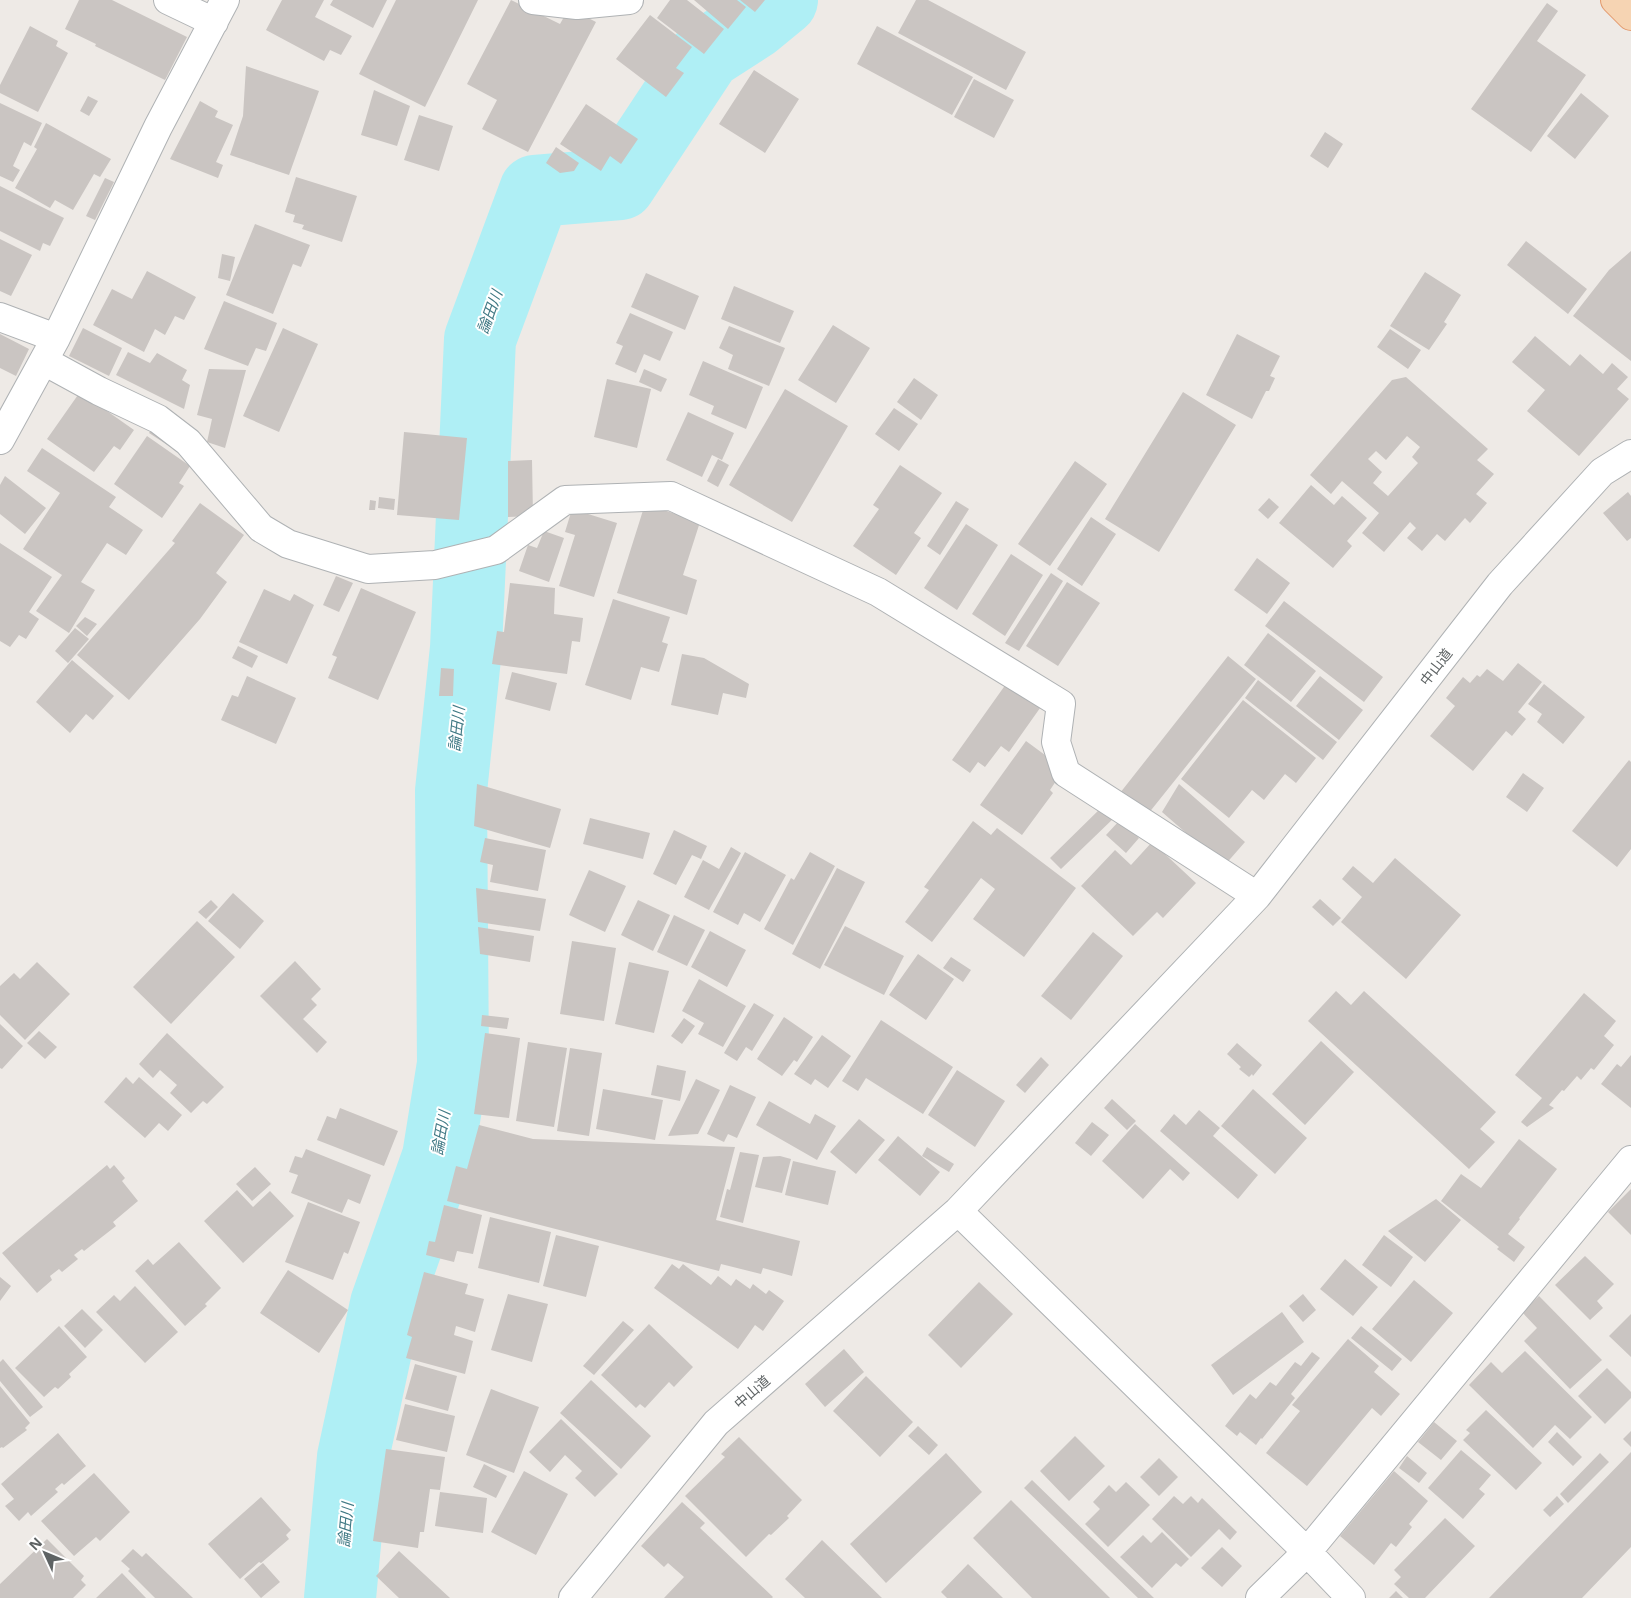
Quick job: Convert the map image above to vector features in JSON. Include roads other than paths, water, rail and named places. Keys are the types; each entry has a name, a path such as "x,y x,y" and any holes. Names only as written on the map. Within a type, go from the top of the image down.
{"main road":[{"path":"1615,0 1631,16"}],"street":[{"path":"0,440 50,350 158,127 220,11 168,0"},
{"path":"533,0 577,5 629,0"},
{"path":"0,318 50,350 99,391 158,419 181,436 261,528 288,544 368,569 435,565 496,550 565,500 672,496 878,592 1061,704 1056,742 1066,773 1257,896"},
{"name":"中山道","path":"572,1598 716,1423 958,1211 1257,896 1500,584 1602,472 1631,454"},
{"path":"1260,1598 1307,1552 1631,1160"},
{"path":"958,1211 1307,1552 1351,1598"}],"waterway":[{"name":"論田川","path":"340,1598 353,1457 386,1304 438,1157 453,1064 451,791 466,648 480,339 535,191 620,184 706,54 754,23 782,0"}]}
